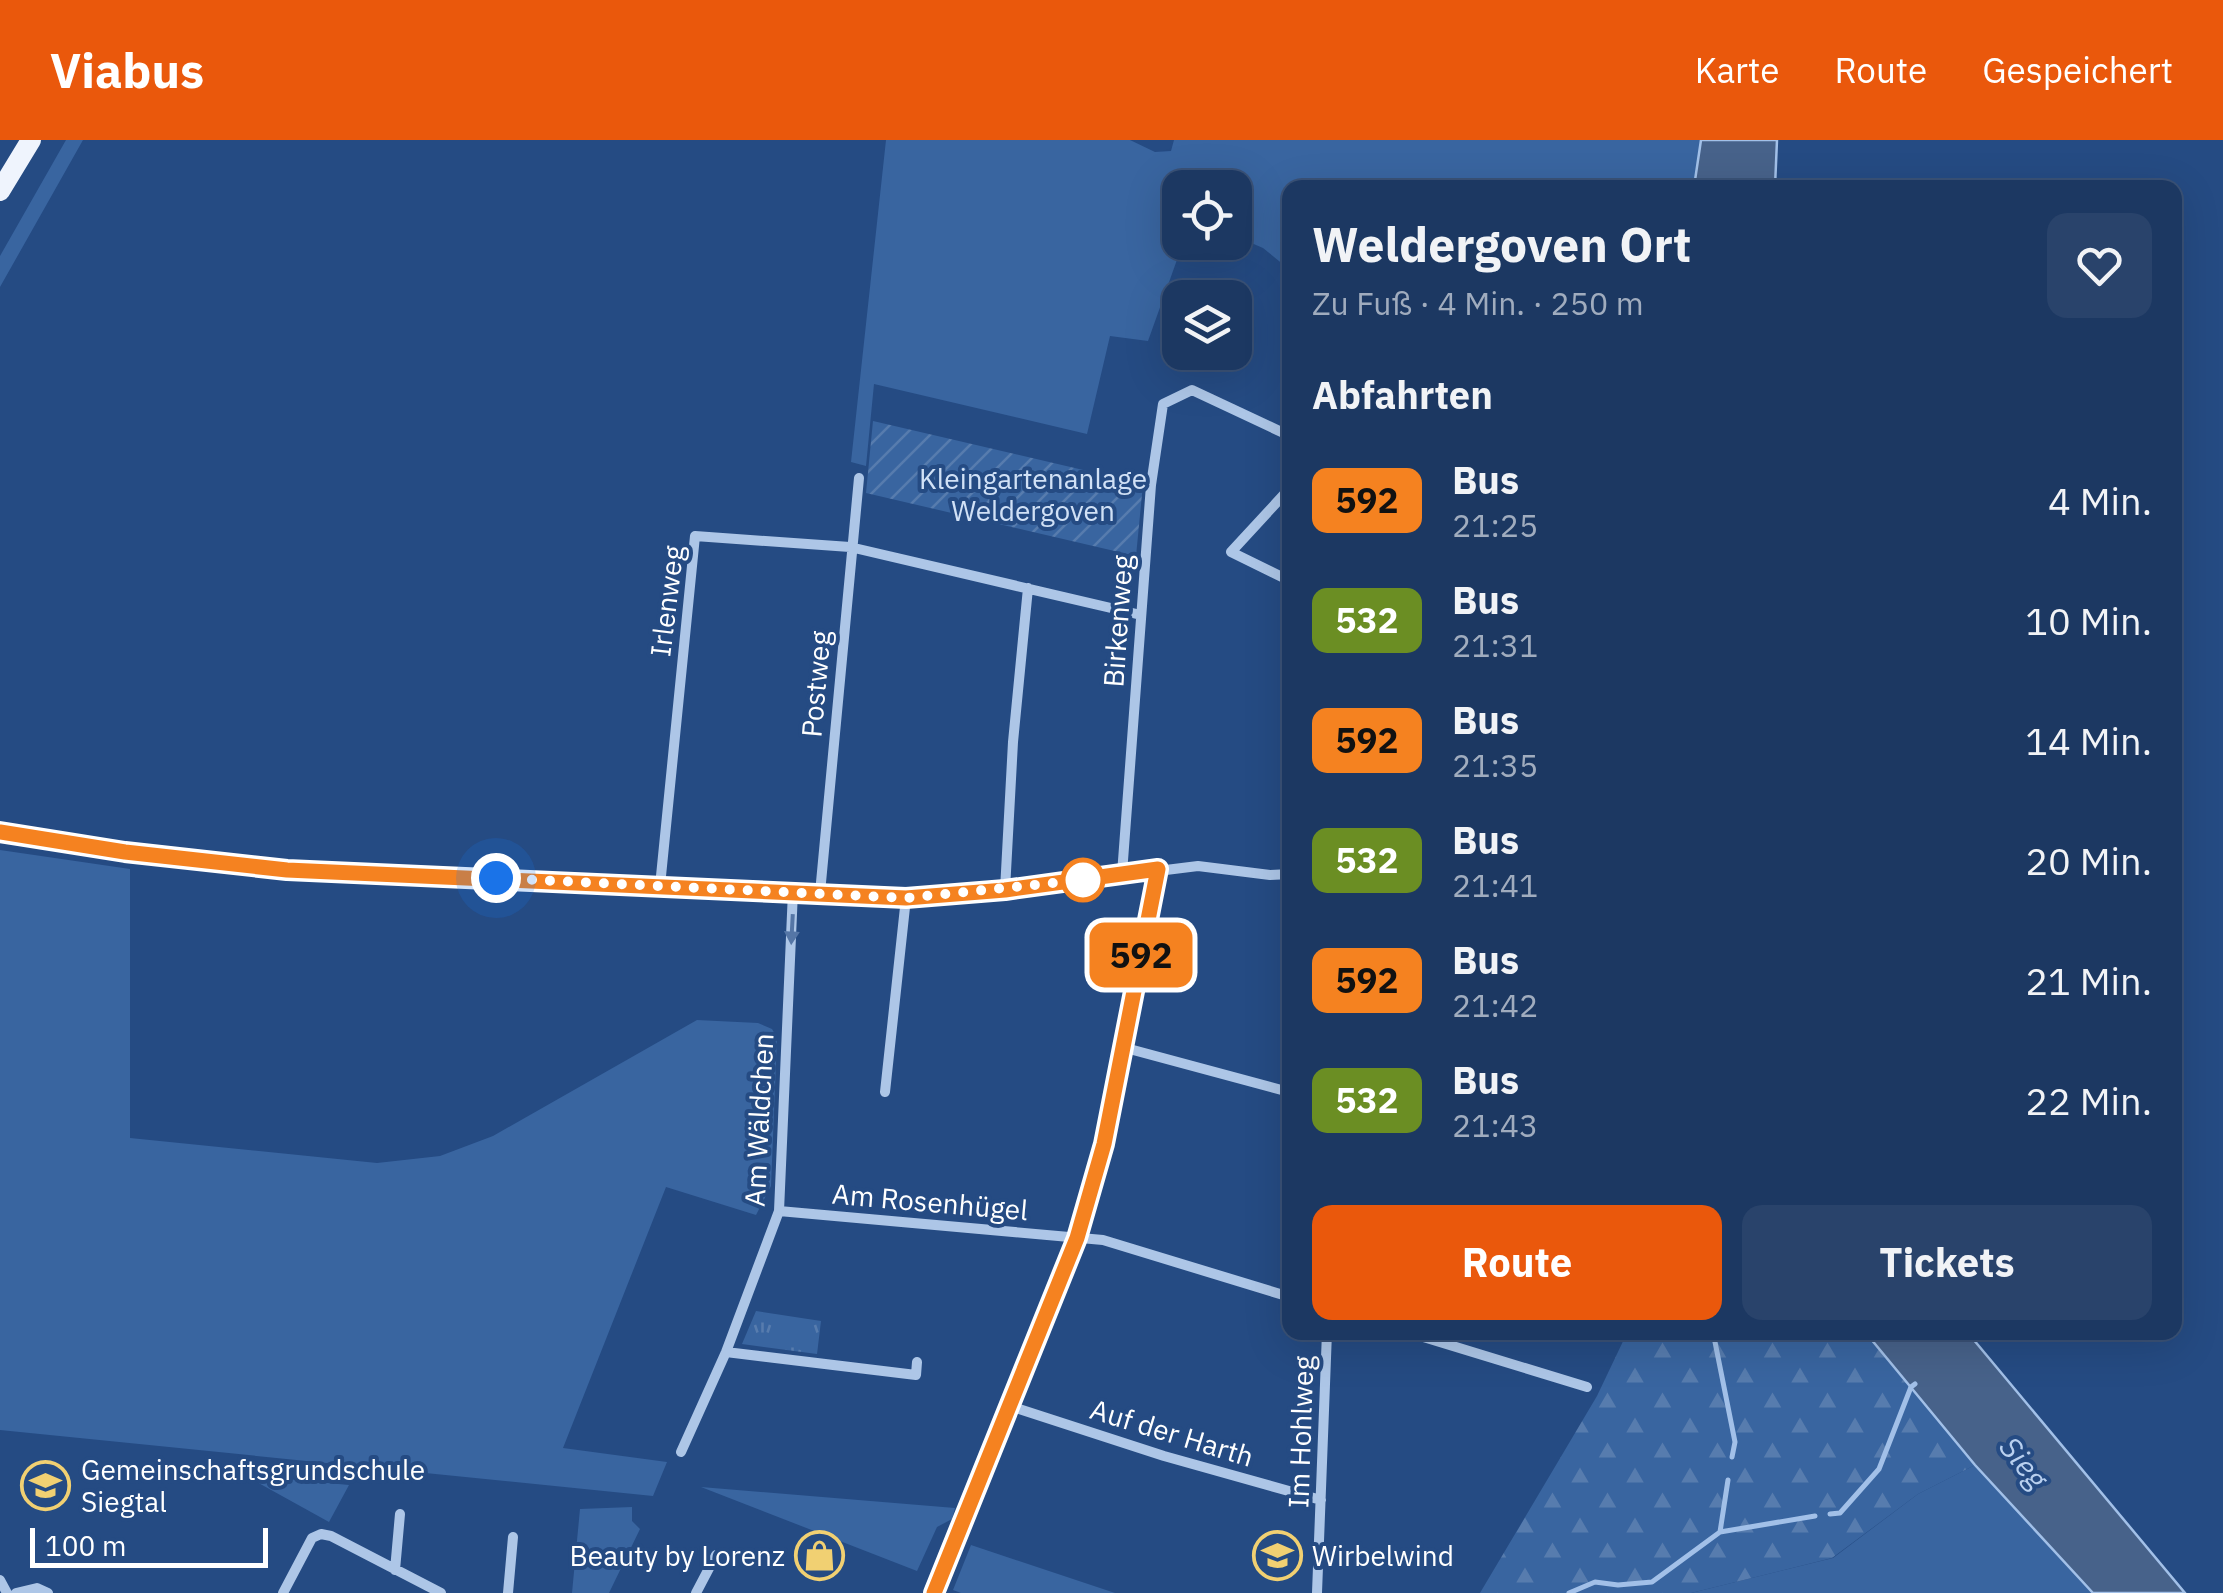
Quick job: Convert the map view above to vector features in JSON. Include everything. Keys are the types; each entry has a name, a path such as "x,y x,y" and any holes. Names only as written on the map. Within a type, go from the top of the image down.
{"main road":[{"path":"0,192 31,140"}],"street":[{"name":"Birkenweg","path":"1122,874 1151,484 1163,404 1192,390 1282,432"},
{"name":"Postweg","path":"820,893 859,478"},
{"path":"1282,497 1231,552 1282,577"},
{"name":"Irlenweg","path":"660,886 695,536 850,547 1141,615"},
{"path":"1005,890 1012,742 1028,588"},
{"path":"0,832 125,852 287,870 906,898 1198,866 1282,874"},
{"path":"934,1593 1077,1238 1104,1144 1158,869"},
{"name":"Am Wäldchen","path":"681,1452 726,1352 780,1211 793,891"},
{"path":"885,1092 906,898"},
{"path":"1122,1047 1282,1090"},
{"name":"Am Rosenhügel","path":"780,1211 1103,1240 1282,1295"},
{"name":"Im Hohlweg","path":"1317,1593 1327,1340"},
{"path":"1454,1340 1587,1387"},
{"path":"726,1352 916,1374 918,1362"},
{"name":"Auf der Harth","path":"1010,1406 1164,1456 1321,1500"},
{"path":"396,1570 400,1514"},
{"path":"284,1593 312,1538 320,1534 331,1536 440,1593"},
{"path":"508,1593 513,1537"},
{"path":"696,1593 716,1555"},
{"path":"0,1580 7,1593"},
{"path":"16,1593 37,1588 48,1593"}],"green space":[{"path":"66,140 83,140 0,287 0,256"},
{"path":"886,140 1130,140 1155,152 1171,151 1174,140 1701,140 1695,180 1282,180 1282,263 1252,243 1252,170 1162,170 1162,260 1177,260 1170,280 1162,280 1162,302 1148,341 1110,336 1087,434 874,384 866,466 851,462"},
{"name":"Kleingartenanlage Weldergoven","path":"873,421 1143,484 1136,556 866,493"},
{"path":"0,850 130,869 130,1138 377,1163 440,1156 493,1136 697,1020 758,1023 772,1029 777,1038 771,1186 756,1215 666,1187 563,1448 667,1462 653,1496 0,1430"},
{"path":"756,1311 821,1321 817,1354 742,1344"},
{"path":"1624,1340 1872,1340 1975,1465 1918,1494 1832,1558 1691,1593 1480,1593 1597,1396"},
{"path":"1975,1465 2093,1593 1691,1593 1833,1558 1918,1494"},
{"path":"255,1476 349,1485 329,1522 253,1480"},
{"path":"701,1487 955,1508 952,1519 937,1527 917,1571"},
{"path":"632,1507 632,1521 640,1529 609,1593 572,1593 580,1509"},
{"path":"971,1545 1115,1593 961,1593 953,1590"}],"water":[{"path":"1701,140 1777,140 1775,180 1695,180"},
{"name":"Sieg","path":"1872,1340 1974,1340 2185,1593 2093,1593 1975,1465"}],"waterway":[{"path":"1715,1340 1735,1442 1732,1457"},
{"path":"1830,1514 1840,1513 1879,1469 1915,1384"},
{"path":"1569,1593 1595,1582 1652,1582 1720,1532 1728,1480"},
{"path":"1720,1532 1815,1516"}],"bus line":[{"name":"592","path":"0,832 125,852 287,870 906,898 1005,890 1158,869 1104,1144 1077,1238 934,1593"}],"place":[{"name":"Gemeinschaftsgrundschule Siegtal","path":"46,1486"},
{"name":"Beauty by Lorenz","path":"820,1556"},
{"name":"Wirbelwind","path":"1277,1556"}],"route":[{"path":"496,878 906,898 1083,880"}]}
